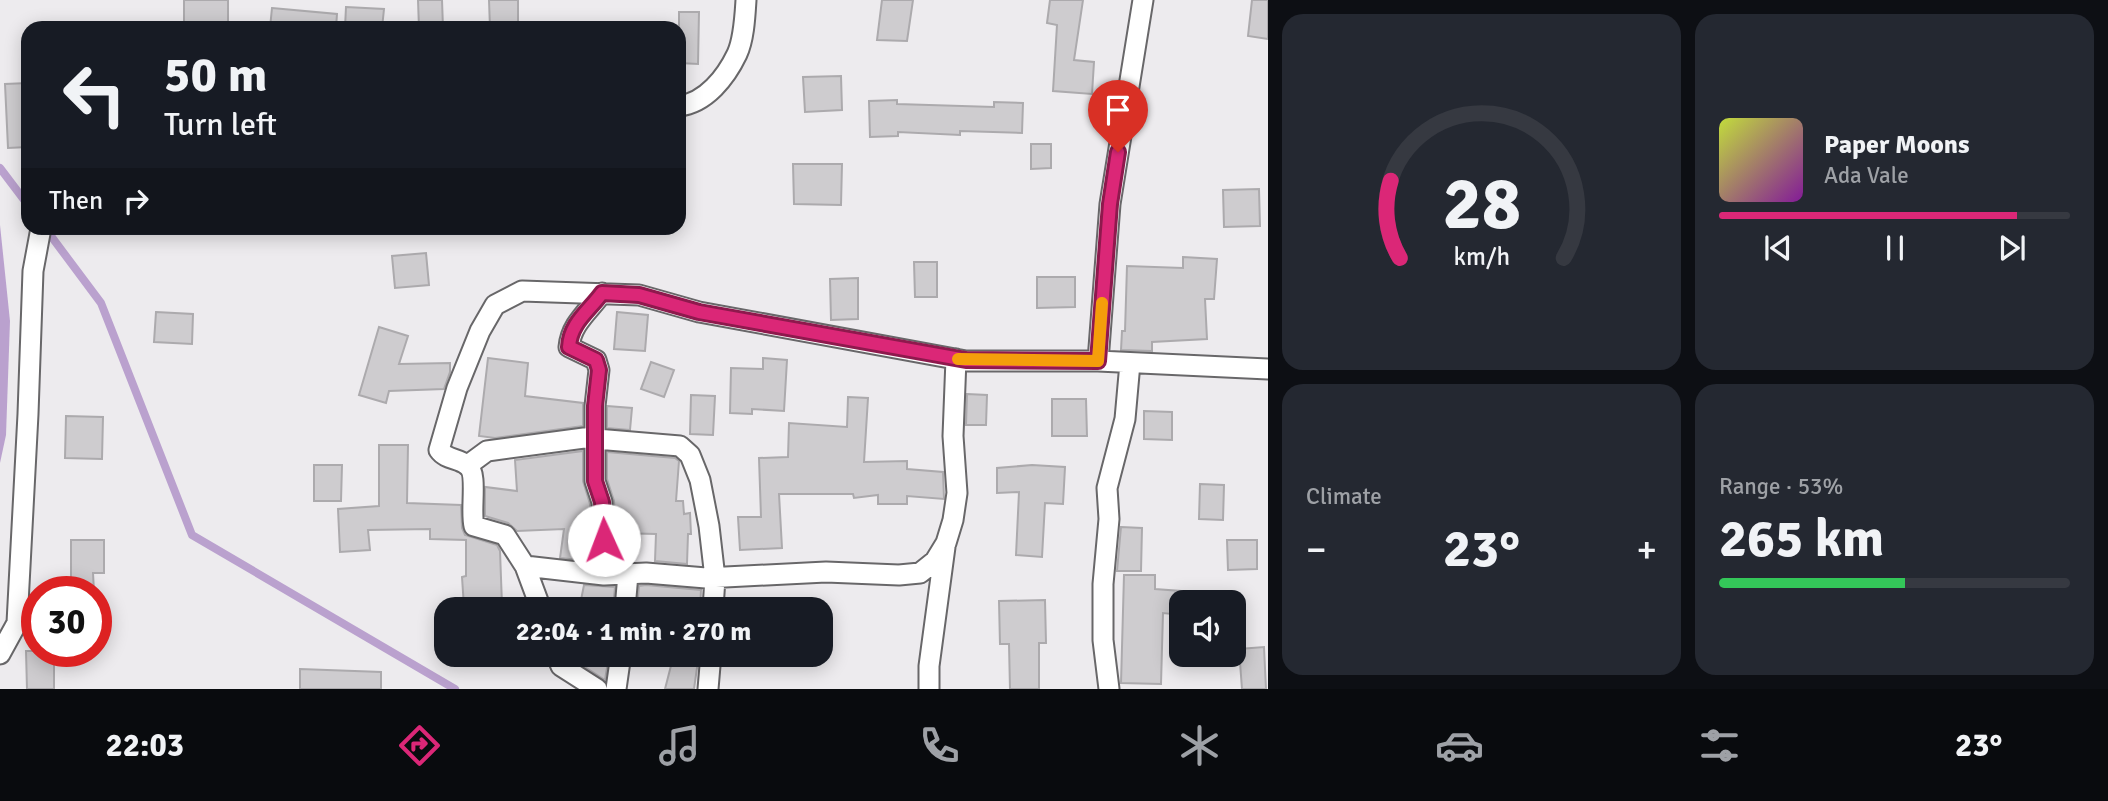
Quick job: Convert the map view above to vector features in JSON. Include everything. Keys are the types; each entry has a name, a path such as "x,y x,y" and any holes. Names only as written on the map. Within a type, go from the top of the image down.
{"street":[{"path":"686,105 692,104 720,82 738,52 746,0"},
{"path":"1098,361 1110,204 1143,0"},
{"path":"0,654 17,623 33,271 39,236"},
{"path":"537,597 525,566 505,535 474,526 471,505 473,473 468,465 443,455 439,450 457,388 480,331 495,305 522,290 639,295 699,312 956,359 1098,361 1268,369"},
{"path":"600,574 604,540 603,514 595,481 594,439 599,370 596,360 569,347 570,336 576,323 602,293"},
{"path":"929,689 929,666 946,543 957,493 953,436 956,359"},
{"path":"1109,689 1103,639 1103,584 1109,519 1107,488 1125,419 1130,363"},
{"path":"468,465 487,451 584,438 680,446 691,455 699,480 709,526 715,578 714,597"},
{"path":"525,566 600,574 646,573 715,578 826,572 899,575 920,573 936,561 946,543"},
{"path":"626,597 628,574"},
{"path":"563,667 597,689"},
{"path":"616,689 619,667"},
{"path":"708,689 710,667"}],"shaded area":[{"path":"0,225 10,321 6,435 0,463"}],"building":[{"path":"184,0 228,0 228,21 184,21"},
{"path":"418,0 442,0 443,21 419,21"},
{"path":"489,0 518,0 518,21 490,21"},
{"path":"882,0 913,0 907,41 877,40"},
{"path":"1050,0 1083,0 1074,60 1094,62 1092,94 1053,91 1057,25 1047,23"},
{"path":"1252,0 1268,0 1268,39 1248,36"},
{"path":"346,7 384,9 383,21 345,21"},
{"path":"272,8 337,14 336,21 271,21"},
{"path":"679,12 699,12 698,64 686,63 686,21 679,21"},
{"path":"841,76 842,110 805,112 803,77"},
{"path":"21,83 21,147 8,148 5,84"},
{"path":"897,100 897,104 994,107 994,102 1023,103 1022,133 960,131 960,135 898,132 898,136 870,137 869,101"},
{"path":"1031,144 1051,144 1051,168 1031,169"},
{"path":"793,164 842,164 841,205 794,204"},
{"path":"1259,189 1260,226 1224,227 1223,190"},
{"path":"426,253 429,285 395,288 392,256"},
{"path":"1183,257 1217,259 1214,299 1205,299 1207,339 1152,342 1152,351 1121,350 1122,331 1125,331 1127,266 1183,268"},
{"path":"914,262 937,262 937,297 915,297"},
{"path":"1037,277 1075,277 1075,307 1037,308"},
{"path":"858,278 858,319 831,320 830,279"},
{"path":"156,312 193,314 192,344 154,342"},
{"path":"617,312 648,315 645,351 614,349"},
{"path":"379,327 408,336 399,364 450,363 444,389 389,391 386,403 359,395"},
{"path":"488,358 528,363 525,396 583,403 583,426 495,438 479,436"},
{"path":"763,358 787,360 784,411 752,409 752,414 730,413 731,368 763,369"},
{"path":"651,362 674,370 664,397 641,389"},
{"path":"967,394 987,395 986,425 966,425"},
{"path":"691,395 715,396 713,435 690,434"},
{"path":"848,397 868,398 864,462 907,461 907,469 943,472 944,499 907,496 907,504 878,504 878,495 854,498 853,494 779,494 782,548 740,550 738,517 761,517 759,458 788,457 789,423 847,427"},
{"path":"1052,399 1086,399 1087,436 1052,436"},
{"path":"607,406 632,408 630,430 607,428"},
{"path":"1144,411 1172,412 1172,440 1144,439"},
{"path":"66,416 103,417 102,459 65,458"},
{"path":"379,445 408,445 407,503 461,505 465,535 497,545 500,551 502,597 463,597 462,577 466,576 466,540 430,539 430,529 368,530 370,550 340,552 338,509 379,506"},
{"path":"583,451 583,481 590,504 592,540 589,561 560,558 564,529 517,531 508,523 485,516 485,487 517,491 515,460"},
{"path":"607,452 675,458 679,461 676,501 683,501 684,514 690,513 691,534 688,534 687,564 655,561 656,534 616,533 614,501 607,479"},
{"path":"314,465 342,465 341,501 314,501"},
{"path":"1032,465 1065,467 1063,504 1045,503 1042,557 1016,555 1019,492 997,493 997,468"},
{"path":"1200,484 1224,485 1223,520 1199,519"},
{"path":"1121,527 1142,528 1141,571 1117,571"},
{"path":"71,540 104,540 104,573 71,576"},
{"path":"1227,540 1257,540 1257,569 1228,570"},
{"path":"1124,575 1155,575 1155,589 1169,590 1169,614 1163,613 1161,684 1121,683"},
{"path":"584,585 615,587 614,597 582,597"},
{"path":"639,586 701,590 701,597 638,597"},
{"path":"1045,600 1046,643 1039,643 1039,689 1010,689 1009,644 1000,644 999,601"},
{"path":"1264,647 1266,689 1242,689 1240,667 1246,667 1246,648"},
{"path":"26,667 54,667 54,689 27,689"},
{"path":"585,667 607,667 605,680"},
{"path":"671,667 697,667 694,689 665,689"},
{"path":"300,669 381,672 381,689 300,689"}],"waterway":[{"path":"0,168 21,196"},
{"path":"50,235 101,303 192,535 455,689"}],"slow traffic":[{"path":"958,359 1098,361 1102,303"}],"route":[{"path":"604,540 602,502 595,481 595,406 599,370 596,360 569,347 570,336 576,323 602,293 639,295 699,312 966,360 1098,361 1110,204 1118,152"}]}
